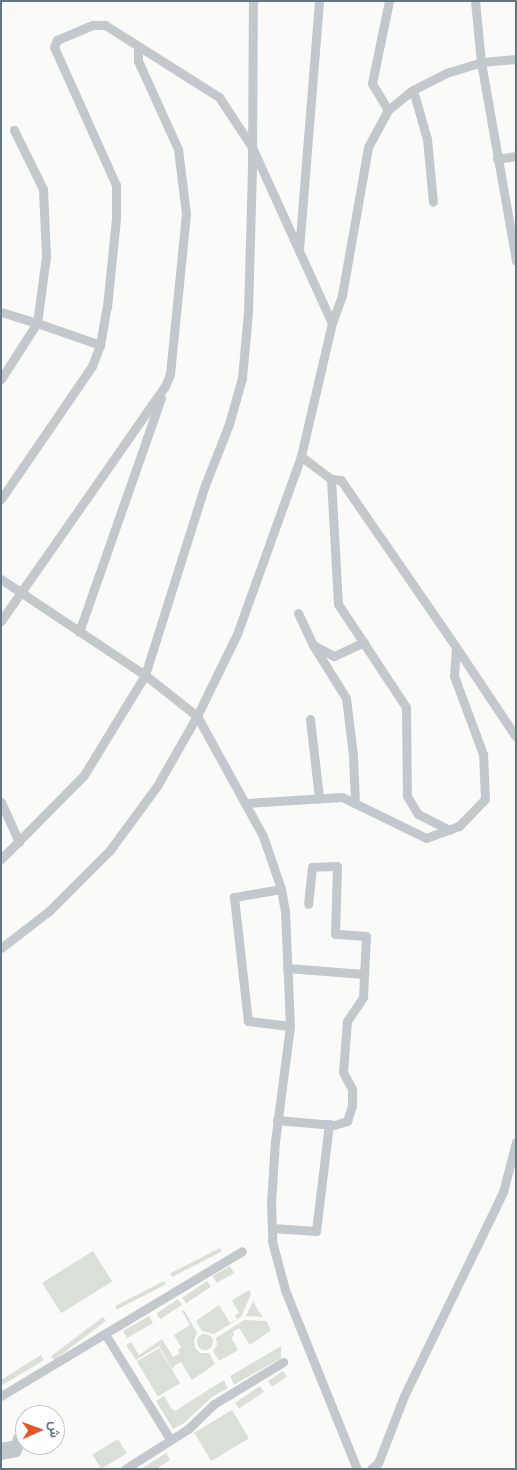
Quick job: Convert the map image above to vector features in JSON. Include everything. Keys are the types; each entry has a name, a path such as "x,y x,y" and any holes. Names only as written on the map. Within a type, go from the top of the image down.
{"street":[{"path":"1,859 84,775 145,675 205,484 230,424 242,378 248,312 253,1"},
{"path":"298,252 319,1"},
{"path":"388,110 372,83 389,1"},
{"path":"475,1 481,62 516,261"},
{"path":"1,499 80,385 100,345 107,307 116,218 116,185 54,47 57,40 93,25 105,25 218,97 252,147 298,252 332,323"},
{"path":"79,632 170,374 186,214 178,149 138,61 138,47"},
{"path":"1,948 49,911 110,850 157,786 197,716 236,634 301,456 332,323 342,295 368,147 388,110 413,90 446,73 481,62 516,59"},
{"path":"413,90 426,139 433,202"},
{"path":"1,379 37,323 46,256 43,189 14,130"},
{"path":"497,159 516,156"},
{"path":"1,312 100,345"},
{"path":"1,621 165,386"},
{"path":"301,456 332,478 341,480 516,737"},
{"path":"332,478 338,604 406,707 407,796 418,814 449,830"},
{"path":"1,579 145,675 197,716 247,803 263,836 282,889 286,911 290,1026 278,1120 271,1204 272,1241 285,1290 357,1469"},
{"path":"298,613 313,645 346,698 354,755 355,803"},
{"path":"313,645 334,656 364,642"},
{"path":"247,803 342,797 426,838 460,826 485,799 483,754 454,676 456,647"},
{"path":"310,719 319,798"},
{"path":"1,802 19,842"},
{"path":"278,1120 329,1124 347,1121 352,1106 352,1089 343,1072 347,1021 363,996 366,936 335,934 337,866 312,866 308,904"},
{"path":"282,889 234,897 248,1022 290,1026"},
{"path":"288,968 364,974"},
{"path":"272,1228 316,1231 329,1124"},
{"path":"371,1469 378,1463 404,1396 503,1192 516,1142"},
{"path":"1,1396 242,1251"},
{"path":"105,1334 170,1440"},
{"path":"125,1469 188,1429 214,1404 283,1362"},
{"path":"1,1446 15,1444 17,1438 21,1441 16,1452 1,1455"}],"shaded area":[{"path":"220,1248 222,1252 172,1277 170,1273"},
{"path":"93,1251 112,1282 61,1313 42,1283"},
{"path":"230,1266 234,1273 217,1283 213,1276"},
{"path":"164,1281 166,1285 117,1310 115,1306"},
{"path":"207,1281 211,1287 186,1304 182,1298"},
{"path":"249,1290 251,1294 241,1317 214,1334 202,1331 196,1321 219,1305 230,1323 237,1319 235,1315 239,1313 232,1300"},
{"path":"178,1299 182,1305 160,1319 156,1314"},
{"path":"253,1301 258,1310 263,1317 246,1316"},
{"path":"184,1310 197,1333 194,1340 195,1348 200,1353 209,1353 215,1364 192,1380 181,1362 174,1366 173,1370 159,1346 136,1360 126,1345 131,1342 139,1355 162,1339 173,1357 180,1353 178,1350 181,1347 174,1335 190,1325 182,1311"},
{"path":"149,1316 153,1323 127,1338 123,1331"},
{"path":"103,1317 106,1321 54,1360 51,1356"},
{"path":"244,1320 266,1321 271,1330 250,1345 239,1328 233,1332 234,1335 231,1337 238,1350 219,1361 213,1351 217,1345 216,1338"},
{"path":"202,1334 208,1334 213,1339 211,1348 202,1350 197,1345 197,1339"},
{"path":"281,1346 281,1358 234,1385 230,1376"},
{"path":"159,1348 180,1383 158,1397 137,1361"},
{"path":"41,1355 44,1360 1,1386 1,1380"},
{"path":"283,1371 287,1377 272,1387 268,1381"},
{"path":"224,1380 228,1388 212,1397 184,1423 173,1429 156,1401 164,1396 175,1411"},
{"path":"260,1386 264,1392 239,1409 235,1403"},
{"path":"232,1410 249,1438 211,1461 194,1433"},
{"path":"118,1439 127,1454 101,1469 92,1454"},
{"path":"166,1453 170,1460 156,1469 141,1469"}]}
